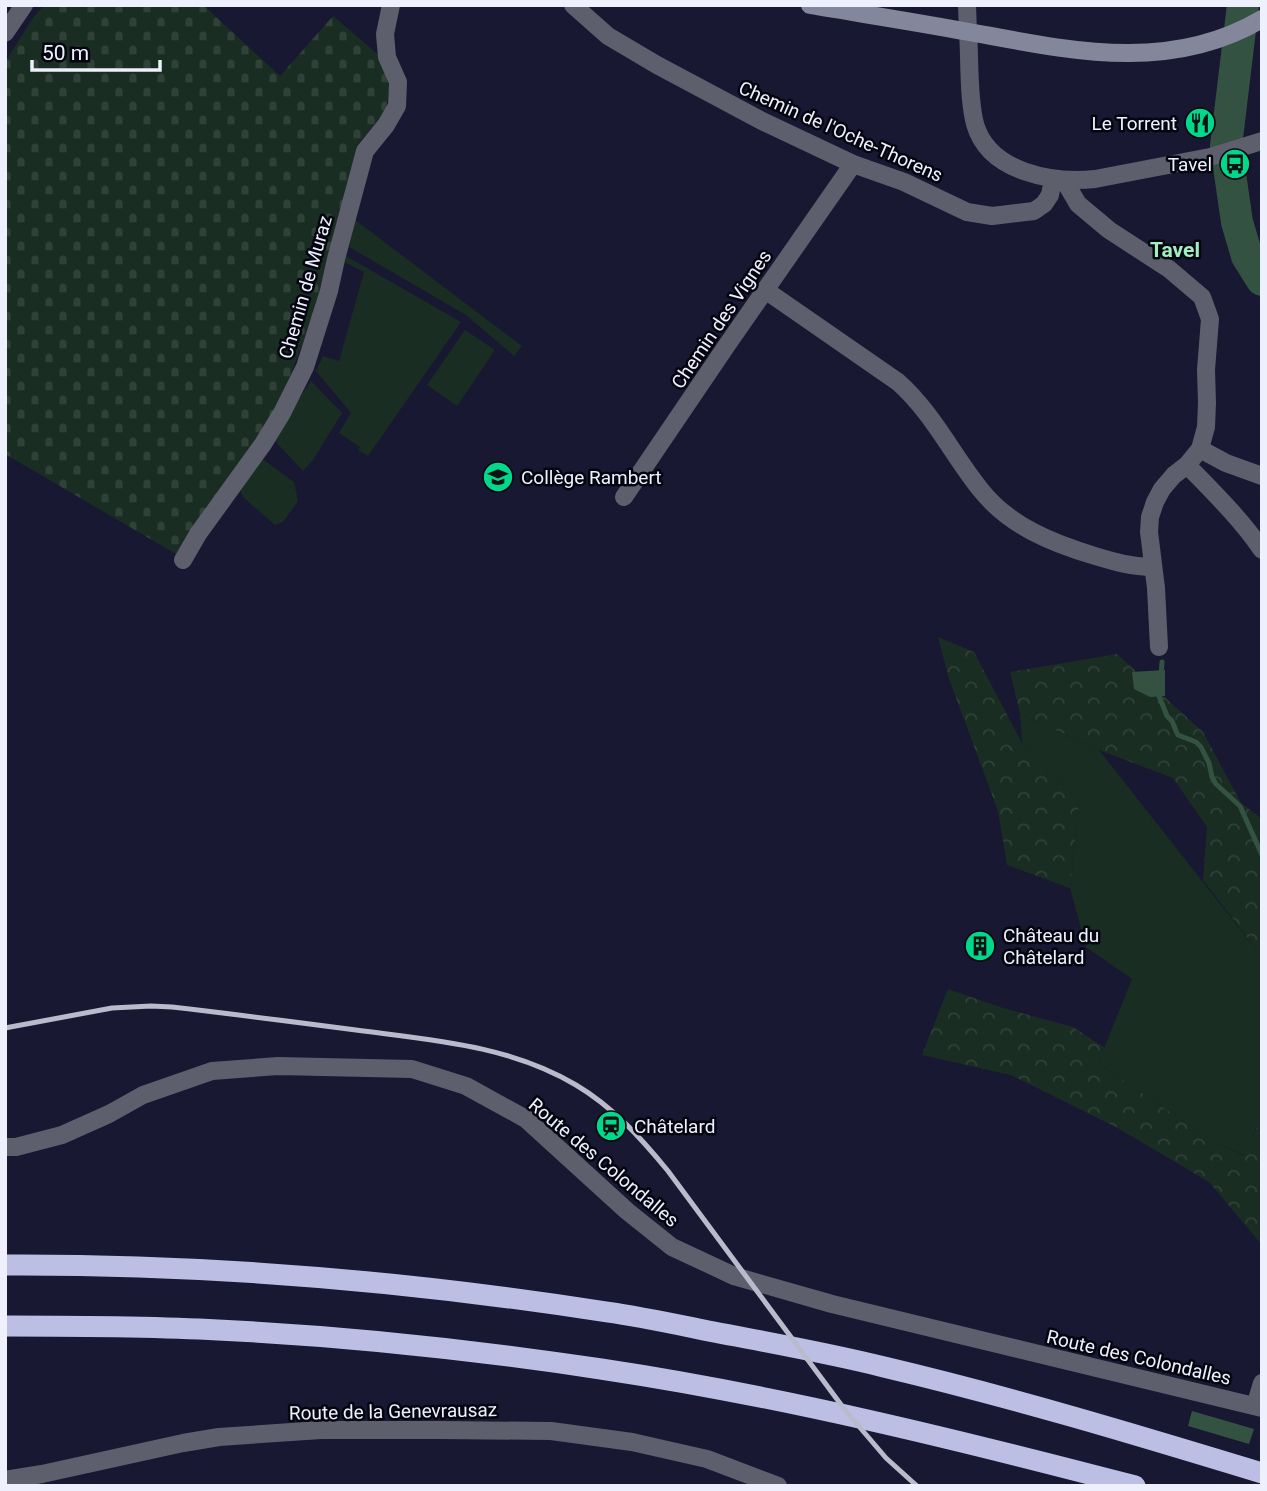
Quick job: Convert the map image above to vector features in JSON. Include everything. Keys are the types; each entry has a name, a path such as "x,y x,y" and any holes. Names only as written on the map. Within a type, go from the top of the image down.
{"highway":[{"path":"5,1265 133,1266 315,1277 497,1296 610,1312 882,1366 1064,1414 1262,1473"},
{"path":"5,1326 132,1327 273,1334 440,1348 603,1369 887,1424 1135,1486"}],"main road":[{"path":"810,5 1041,45 1136,54 1169,51 1207,42 1262,19"}],"street":[{"path":"5,33 24,5"},
{"name":"Chemin de Muraz","path":"183,559 282,413 305,367 329,291 365,151 397,106 398,82 387,57 385,34 391,5"},
{"name":"Chemin de l'Oche-Thorens","path":"573,5 608,36 762,121 853,164 904,182 967,212 992,216 1034,211 1044,204 1058,179"},
{"path":"967,5 972,110 979,135 1003,161 1027,172 1058,179 1095,179 1261,145"},
{"name":"Chemin des Vignes","path":"624,498 853,164"},
{"path":"1058,179 1078,204 1109,230 1169,269 1202,297 1210,319 1206,370 1208,404 1200,449 1162,489 1150,517 1159,647"},
{"path":"765,290 910,392 922,405 981,491 1012,519 1058,545 1134,567 1153,567"},
{"path":"1200,449 1226,463 1262,476"},
{"path":"1187,465 1218,496 1262,550"},
{"name":"Route des Colondalles","path":"5,1147 16,1147 62,1135 143,1095 212,1071 278,1066 412,1069 466,1086 526,1119 627,1211 672,1247 734,1276 832,1304 1258,1407"},
{"path":"1258,1407 1262,1383"},
{"name":"Route de la Genevrausaz","path":"5,1480 219,1437 321,1430 468,1430 551,1431 632,1442 707,1459 778,1486"}],"green space":[{"path":"44,5 203,5 280,76 333,16 382,58 389,87 386,111 357,145 324,287 278,408 176,554 5,454 5,62"},
{"path":"354,219 522,346 514,356 466,315 349,247"},
{"path":"346,256 461,322 368,456 339,433 351,413 316,371 323,356 339,361 364,272 344,262"},
{"path":"465,330 495,350 457,406 427,385"},
{"path":"311,381 342,413 313,460 303,471 272,438"},
{"path":"261,458 294,482 298,501 283,522 275,525 243,497 239,487"},
{"path":"938,637 974,652 1022,743 1079,802 1070,888 1007,865 998,811 949,679"},
{"path":"1117,654 1203,732 1241,803 1262,819 1262,957 1203,880 1207,827 1173,778 1099,750 1020,714 1010,672"},
{"path":"1020,714 1099,750 1262,957 1262,1128 1257,1125 1245,1156 1214,1142 1098,1063 1132,979 1086,947 1070,888 1079,802 1022,743"},
{"path":"948,989 1003,1008 1073,1027 1105,1048 1098,1063 1214,1142 1244,1156 1258,1124 1262,1128 1262,1245 1209,1182 1116,1127 1011,1075 922,1055"}],"shaded area":[{"path":"1165,670 1165,696 1150,697 1134,689 1132,672"},
{"path":"1192,1411 1254,1429 1249,1444 1188,1426"}],"waterway":[{"path":"1243,5 1226,146 1237,222 1247,256 1262,280"},
{"path":"1161,676 1162,662"},
{"path":"1160,689 1159,696 1178,735 1196,742 1201,747 1212,777 1240,806 1262,855"}],"railway":[{"path":"5,1028 112,1008 172,1007 469,1046 524,1061 576,1085 626,1124 668,1171 845,1410 886,1458 917,1486"}],"place":[{"name":"Le Torrent","path":"1200,123"},
{"name":"Tavel","path":"1235,164"},
{"name":"Collège Rambert","path":"498,477"},
{"name":"Château du Châtelard","path":"980,946"},
{"name":"Châtelard","path":"611,1126"}],"district":[{"name":"Tavel","path":"1175,250"}]}
